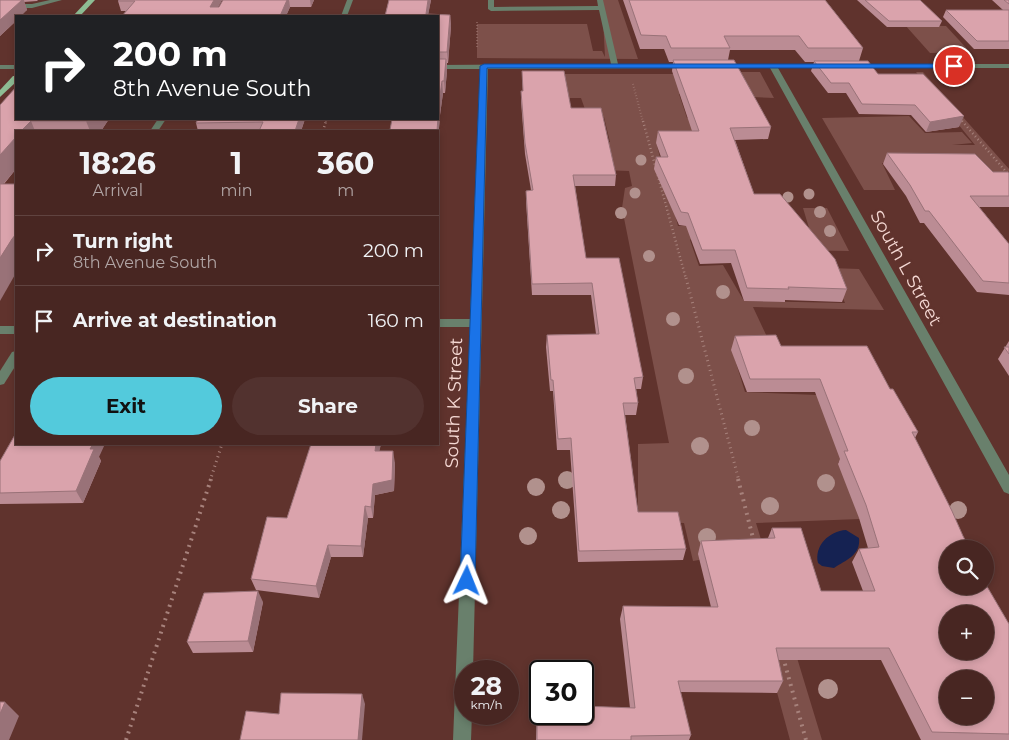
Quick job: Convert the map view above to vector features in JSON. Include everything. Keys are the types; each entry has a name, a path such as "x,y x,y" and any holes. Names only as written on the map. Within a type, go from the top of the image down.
{"main road":[{"path":"77,15 92,0"},
{"path":"1,93 15,79"}],"street":[{"path":"0,6 32,6 59,0"},
{"path":"344,15 350,0"},
{"path":"490,0 490,8 601,8"},
{"path":"574,0 576,8"},
{"path":"600,0 615,66"},
{"name":"South K Street","path":"462,740 484,66"},
{"path":"439,67 697,66"},
{"path":"717,66 837,66"},
{"name":"South L Street","path":"773,66 1009,488"},
{"path":"846,66 1009,66"},
{"path":"0,67 15,67"},
{"path":"439,323 476,323"},
{"path":"0,330 15,330"},
{"path":"0,381 15,356"}],"path":[{"path":"477,16 477,49"},
{"path":"632,82 709,363 755,546"},
{"path":"958,116 1009,175"},
{"path":"126,740 222,445"},
{"path":"781,649 806,740"}],"shaded area":[{"path":"602,0 618,0 638,59 477,58 477,24 587,24 593,51 602,51 605,57"},
{"path":"905,25 946,26 970,52 930,53"},
{"path":"760,72 774,98 679,94 687,118 738,117 706,141 656,142 678,226 707,226 690,240 699,266 723,265 744,301 845,303 830,268 859,269 884,310 753,307 769,341 732,350 745,392 817,395 914,460 838,462 860,519 756,523 822,740 790,740 775,685 746,552 693,561 684,523 638,521 638,444 669,443 622,208 625,188 632,186 629,171 602,170 601,143 610,142 604,117 580,117 586,112 581,98 564,98 563,74"},
{"path":"916,72 923,72 1009,169 1009,185 912,164 882,163 895,190 864,190 822,118 909,116 925,133 962,132 972,143 952,145 975,145"},
{"path":"803,208 827,208 849,251 786,250 802,228 809,228"}],"water":[{"path":"846,530 859,538 858,549 855,553 834,568 822,566 818,563 818,551 824,540 834,533"}],"building":[{"path":"0,0 22,0 0,20"},
{"path":"214,0 210,7 219,7 223,0 287,0 280,15 123,15 135,1 118,1"},
{"path":"389,0 428,0 426,14 450,15 447,52 439,52 439,15 385,15"},
{"path":"629,0 825,0 863,48 808,48 799,36 724,36 730,48 671,48 666,36 641,35"},
{"path":"865,0 920,0 942,21 889,21"},
{"path":"946,10 1009,10 1009,41 977,41"},
{"path":"439,59 446,59 444,81 442,81 439,103"},
{"path":"673,60 734,60 771,127 730,128 754,194 780,194 835,259 847,289 747,288 735,250 702,250 688,213 681,212 656,157 668,157 658,131 699,131"},
{"path":"814,61 868,61 878,74 923,74 964,116 930,122 915,105 862,104 849,83 831,83"},
{"path":"522,71 564,71 571,108 601,108 616,175 573,175 586,258 619,258 643,377 634,378 638,403 623,403 638,512 678,512 686,549 579,551 571,438 558,439 547,335 599,334 592,283 532,284 526,191 533,190 525,143 521,91 523,91"},
{"path":"15,88 15,120 87,120 31,121 22,130 15,130 15,138 0,155 0,105"},
{"path":"198,120 299,120 295,130 259,130 263,122 196,123"},
{"path":"392,120 438,120 437,130 390,130"},
{"path":"887,153 975,154 993,172 1009,173 1009,196 970,196 1009,244 1009,283 983,281 929,211 925,211 910,185"},
{"path":"0,184 15,184 15,235 0,258"},
{"path":"776,335 781,346 867,346 890,389 893,389 918,432 912,432 965,540 939,540 939,595 992,595 1009,624 1009,734 932,732 889,648 776,648 783,681 678,681 691,735 631,736 631,740 537,740 537,725 594,725 594,706 635,708 623,606 718,607 701,541 775,538 772,528 801,528 821,591 875,591 859,549 879,547 866,505 844,451 848,451 820,379 750,379 735,336"},
{"path":"1004,347 1009,347 1009,354"},
{"path":"15,435 15,445 92,445 90,449 94,449 76,491 0,493 0,461"},
{"path":"311,445 376,445 375,451 393,451 392,480 373,484 371,507 365,506 361,546 328,545 316,586 251,579 267,517 287,518"},
{"path":"258,591 248,641 187,642 204,593"},
{"path":"281,693 362,694 358,740 240,740 246,711 279,714"},
{"path":"0,702 5,702 0,714"}],"route":[{"path":"467,581 484,66 954,66"}]}
